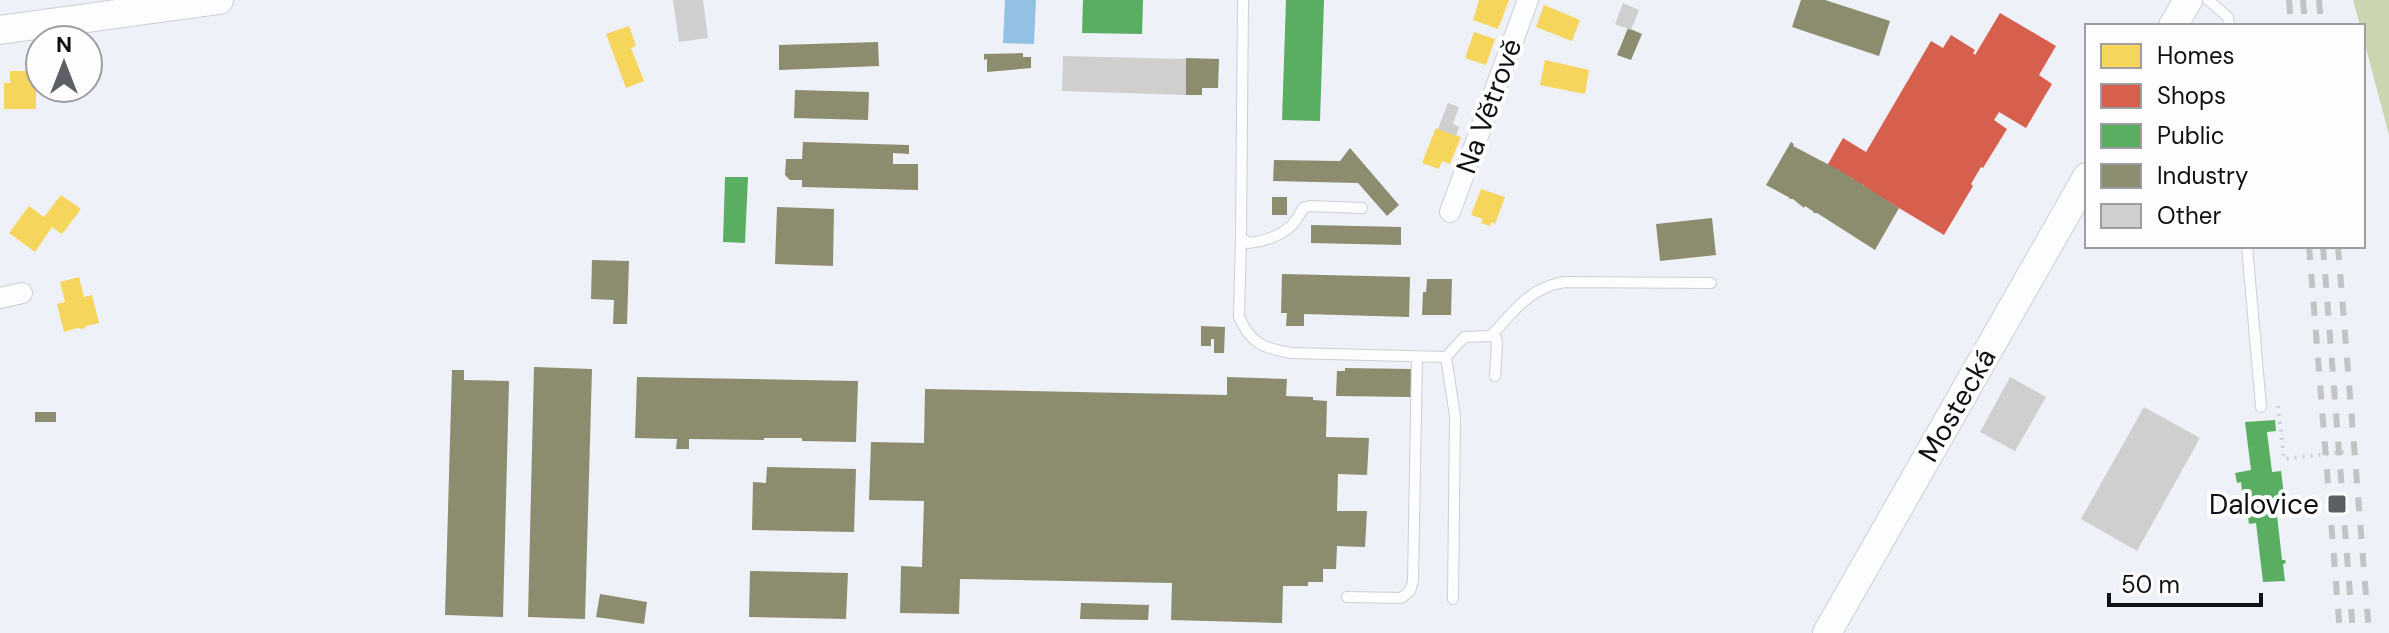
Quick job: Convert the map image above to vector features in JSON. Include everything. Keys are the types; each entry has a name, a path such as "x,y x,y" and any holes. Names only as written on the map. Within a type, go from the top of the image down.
{"street":[{"path":"0,30 219,0"},
{"name":"Na Větrově","path":"1450,212 1528,0"},
{"path":"2174,24 2188,0"},
{"name":"Mostecká","path":"1827,633 2085,181"},
{"path":"0,298 22,293"}],"lane":[{"path":"1243,0 1239,317 1244,328 1254,342 1271,350 1291,353 1446,357 1464,337 1491,336 1496,338 1497,343 1495,376"},
{"path":"2208,0 2228,17 2229,24"},
{"path":"1241,237 1248,243 1272,238 1295,222 1303,208 1310,206 1362,208"},
{"path":"2247,248 2261,407"},
{"path":"1491,336 1530,295 1550,284 1711,283"},
{"path":"1347,597 1401,598 1410,591 1413,581 1417,357"},
{"path":"1446,357 1455,416 1453,599"}],"path":[{"path":"2278,405 2284,459 2344,452"}],"green space":[{"path":"2353,0 2389,0 2389,135 2365,45 2365,24 2359,24"}],"water":[{"path":"1005,0 1036,0 1034,44 1003,43"}],"building: Homes":[{"path":"1479,0 1509,0 1498,29 1473,20"},
{"path":"1544,5 1580,20 1572,41 1536,27"},
{"path":"629,26 636,46 631,48 644,81 626,88 606,34"},
{"path":"1474,32 1495,39 1486,65 1465,58"},
{"path":"1545,60 1589,70 1585,94 1540,85"},
{"path":"10,71 24,71 24,104 36,104 36,109 4,109 4,83 10,83"},
{"path":"1436,128 1461,137 1450,164 1442,161 1439,169 1422,163"},
{"path":"1481,189 1505,197 1495,224 1491,222 1490,226 1481,223 1483,219 1471,215"},
{"path":"61,195 81,209 62,234 52,227 35,252 9,233 29,206 44,217"},
{"path":"79,277 84,297 92,295 99,323 64,332 57,304 65,302 60,282"}],"building: Shops":[{"path":"2000,13 2056,46 2039,75 2052,84 2026,128 1999,112 1994,120 2007,129 1981,167 1944,235 1829,166 1843,138 1866,152 1931,41 1943,48 1951,35 1975,50 1975,55"}],"building: Public":[{"path":"1083,0 1143,0 1142,34 1082,33"},
{"path":"1286,0 1324,0 1320,121 1282,120"},
{"path":"725,177 748,177 745,243 723,242"},
{"path":"2275,420 2276,431 2267,432 2272,472 2281,471 2284,495 2275,496 2276,510 2279,509 2282,560 2286,563 2283,564 2285,581 2263,582 2256,523 2249,524 2241,482 2237,483 2235,473 2251,470 2245,422"}],"building: Industry":[{"path":"1801,0 1825,0 1890,21 1879,56 1792,27"},
{"path":"1628,28 1642,34 1631,60 1617,55"},
{"path":"878,42 879,66 779,70 779,45"},
{"path":"1023,53 1023,57 1031,57 1031,68 987,72 984,54"},
{"path":"1186,58 1219,59 1218,88 1202,88 1202,95 1186,95"},
{"path":"795,90 869,92 868,120 794,118"},
{"path":"803,142 909,145 909,154 893,153 893,164 918,164 918,190 802,187 802,180 790,180 785,175 786,159 802,159"},
{"path":"1791,142 1899,208 1875,250 1766,185"},
{"path":"1350,148 1399,205 1387,216 1358,183 1273,181 1274,160 1340,161"},
{"path":"1272,197 1287,197 1287,215 1272,215"},
{"path":"777,207 834,209 833,266 775,264"},
{"path":"1712,218 1716,255 1660,261 1656,224"},
{"path":"1311,225 1401,227 1401,245 1311,243"},
{"path":"592,260 629,261 627,324 613,324 614,300 591,299"},
{"path":"1282,274 1410,277 1409,317 1304,314 1304,326 1286,326 1287,313 1281,313"},
{"path":"1427,279 1452,279 1451,315 1422,315"},
{"path":"1201,326 1225,327 1224,353 1214,353 1214,339 1211,339 1211,346 1201,346"},
{"path":"534,367 592,369 585,619 528,617"},
{"path":"1345,368 1412,369 1411,397 1336,396 1337,371 1345,371"},
{"path":"452,370 464,370 464,380 509,381 503,617 445,615"},
{"path":"637,377 858,381 856,442 802,441 802,438 689,439 689,449 676,449 677,439 635,438"},
{"path":"1227,377 1287,379 1286,396 1327,401 1326,437 1369,438 1367,475 1338,474 1337,511 1367,511 1365,547 1337,546 1336,569 1323,569 1323,582 1308,582 1308,586 1283,586 1282,623 1171,620 1172,583 960,579 959,614 900,613 901,566 922,567 924,501 869,500 871,442 924,443 925,389 1227,395"},
{"path":"35,412 56,412 56,422 35,422"},
{"path":"767,467 856,469 854,532 752,530 753,482 766,483"},
{"path":"750,571 848,573 846,619 749,617"},
{"path":"600,594 647,602 644,624 596,617"},
{"path":"1081,603 1149,605 1148,620 1080,619"}],"building: Other":[{"path":"673,0 703,0 708,38 679,42"},
{"path":"1623,3 1639,10 1631,30 1615,24"},
{"path":"1063,56 1186,59 1186,95 1062,91"},
{"path":"1448,103 1459,107 1453,124 1459,127 1456,136 1438,129"},
{"path":"2010,377 2046,397 2015,451 1980,432"},
{"path":"2144,407 2200,438 2137,551 2081,519"}],"railway":[{"path":"2289,0 2291,24"},
{"path":"2303,0 2305,24"},
{"path":"2319,0 2321,24"},
{"path":"2309,248 2340,633"},
{"path":"2323,248 2353,633"},
{"path":"2338,248 2369,633"}],"place":[{"name":"Dalovice","path":"2337,504"}]}
